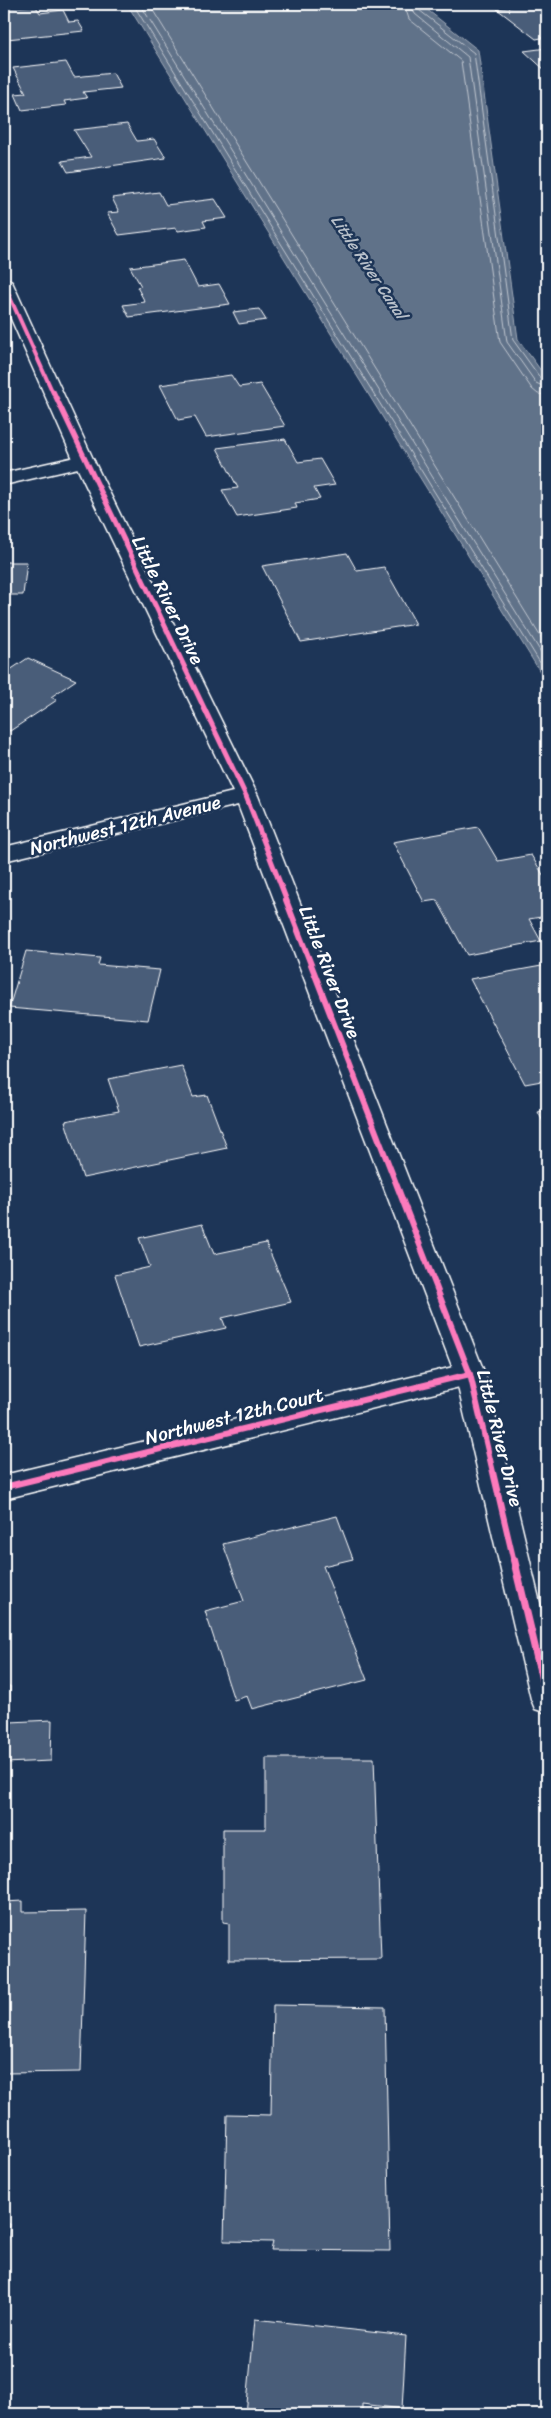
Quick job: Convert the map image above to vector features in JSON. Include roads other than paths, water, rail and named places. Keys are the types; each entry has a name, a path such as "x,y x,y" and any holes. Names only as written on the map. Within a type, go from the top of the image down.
{"street":[{"name":"Little River Drive","path":"4,284 84,460 246,796 470,1374 547,1699"},
{"path":"4,478 84,460"},
{"name":"Northwest 12th Avenue","path":"4,854 246,796"},
{"name":"Northwest 12th Court","path":"4,1488 470,1374"}],"water":[{"name":"Little River Canal","path":"127,4 420,4 478,50 518,339 547,379 547,683"}]}
